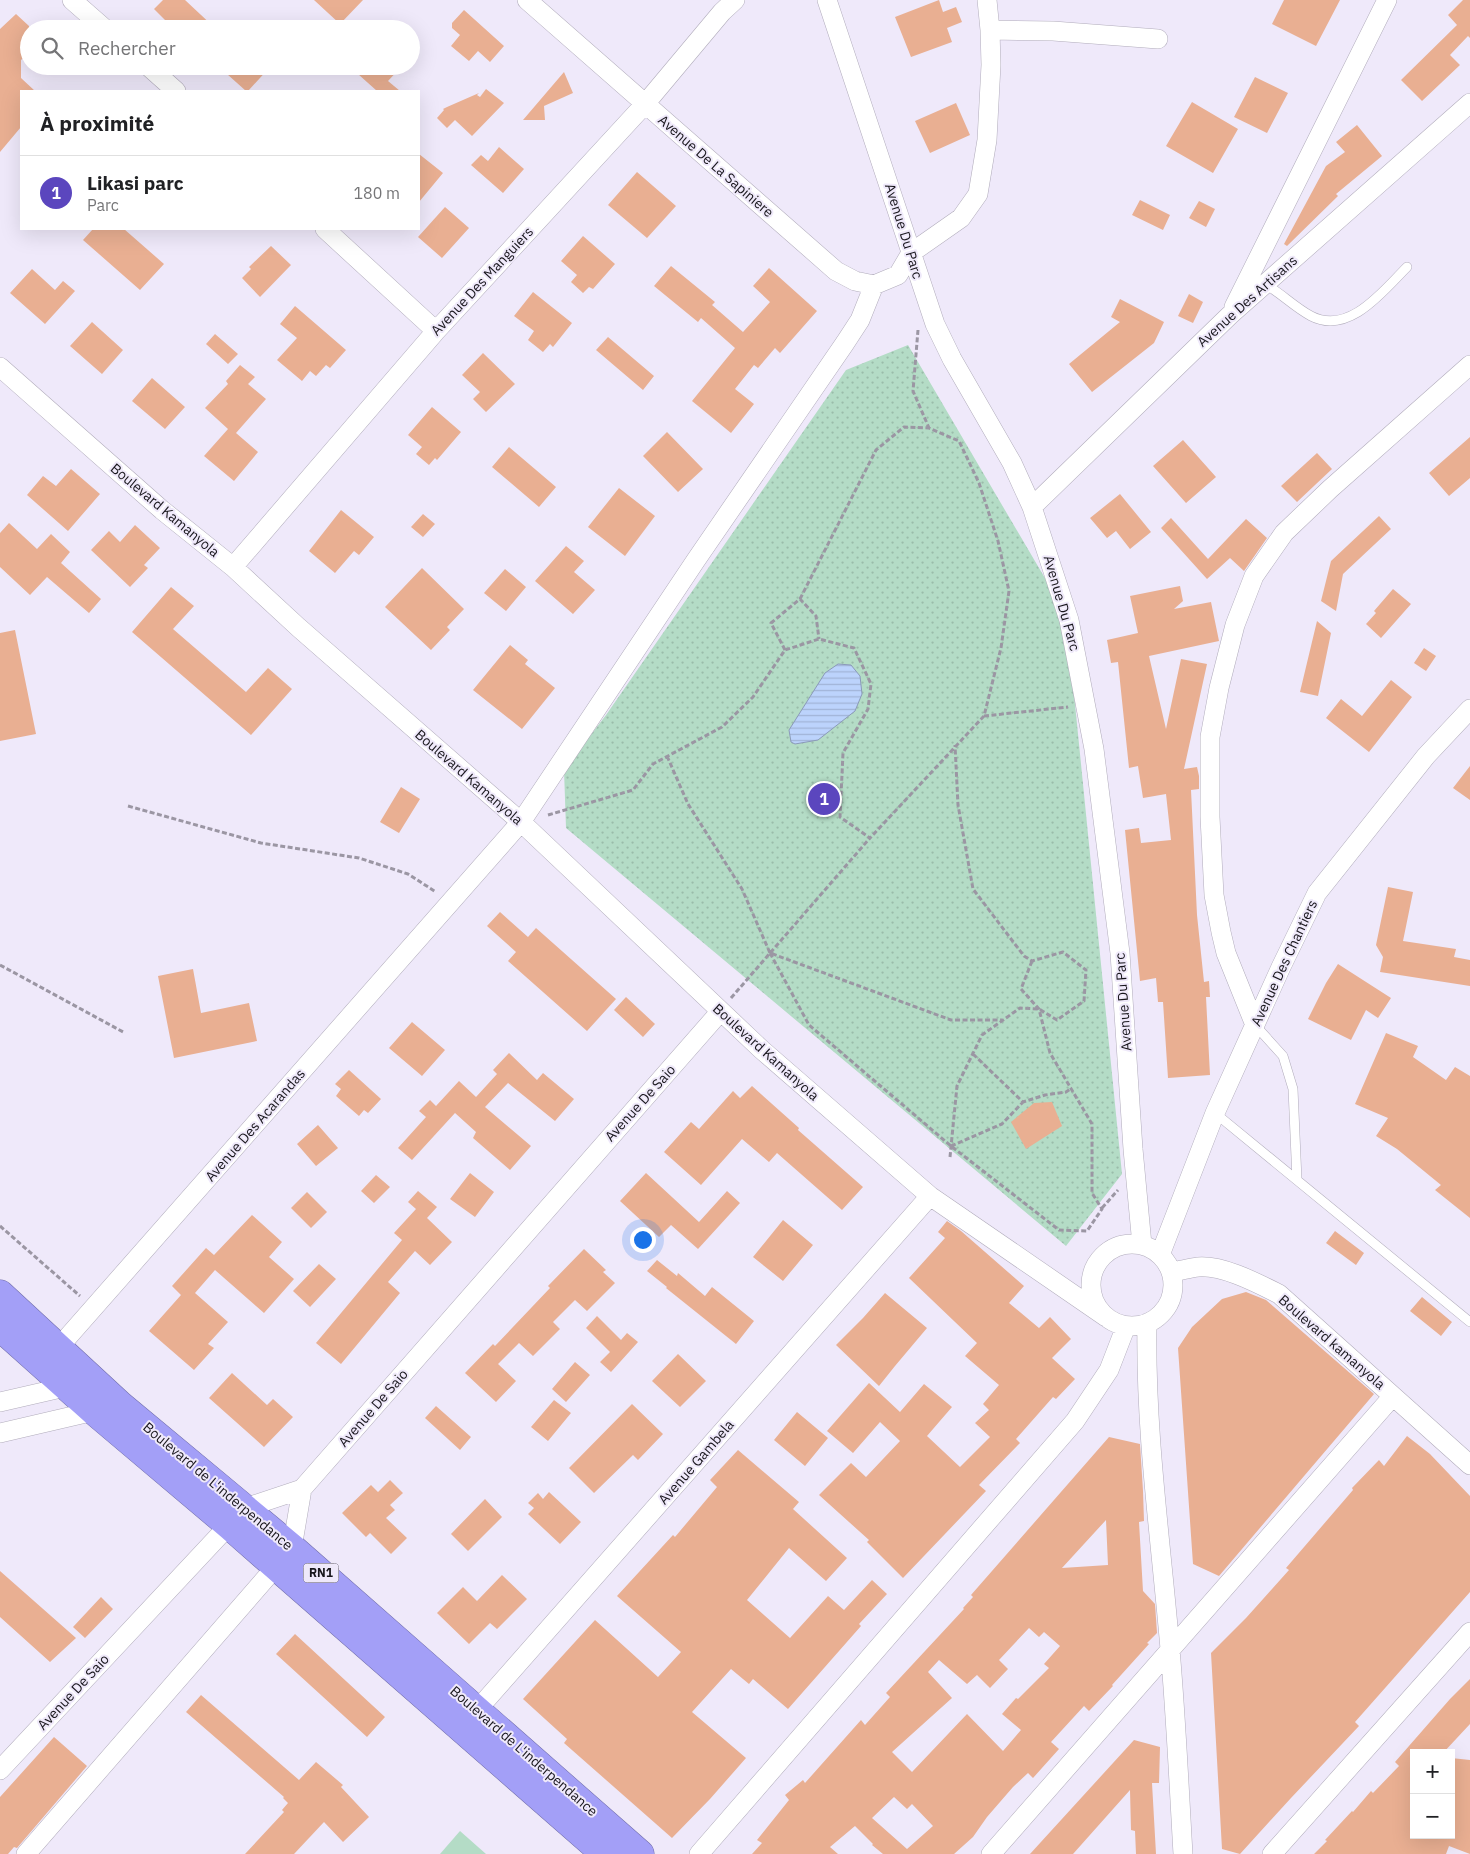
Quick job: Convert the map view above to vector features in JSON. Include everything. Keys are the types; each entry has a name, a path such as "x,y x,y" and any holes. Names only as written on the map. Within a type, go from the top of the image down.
{"highway":[{"name":"Boulevard de L'inderpendance","path":"0,1294 58,1347 94,1411 237,1517"},
{"name":"Boulevard de L'inderpendance","path":"0,1326 79,1383 120,1405 237,1517 570,1808 640,1854"},
{"name":"Boulevard de L'inderpendance","path":"570,1808 605,1854"}],"street":[{"path":"72,0 95,20"},
{"name":"Avenue De La Sapiniere","path":"527,0 836,271 855,281 874,285"},
{"name":"Avenue Des Manguiers","path":"233,567 436,331 645,104 722,12 735,0"},
{"name":"Avenue Du Parc","path":"827,0 935,324 952,359 1012,463 1032,507 1069,620 1094,749 1120,953 1133,1149 1142,1245"},
{"path":"874,285 898,275 911,253 961,218 978,194 987,140 991,65 987,0"},
{"path":"1258,279 1387,0"},
{"path":"990,30 1053,31 1158,39"},
{"path":"158,75 175,90"},
{"name":"Avenue Des Artisans","path":"1032,507 1230,314 1258,279 1470,103"},
{"path":"326,230 436,331"},
{"name":"Avenue Des Acarandas","path":"58,1347 521,822 696,560 846,343 860,320 874,285"},
{"path":"1255,1025 1226,954 1221,932 1214,895 1210,817 1210,737 1219,688 1235,625 1254,576 1284,533 1330,489 1470,364"},
{"name":"Boulevard Kamanyola","path":"0,367 162,510 233,567 298,627 521,822 720,1012 930,1196 1106,1317"},
{"name":"Avenue Des Chantiers","path":"1160,1255 1215,1113 1317,893 1426,756 1470,709"},
{"name":"Avenue De Saio","path":"0,1770 237,1517 302,1489 720,1012"},
{"name":"Avenue Gambela","path":"469,1719 930,1196"},
{"path":"1129,1244 1142,1245 1160,1255 1171,1272 1173,1282 1169,1302 1160,1315 1147,1323 1126,1326 1106,1317 1092,1297 1090,1285 1092,1273 1098,1262 1106,1253 1117,1247 1129,1244"},
{"name":"Boulevard kamanyola","path":"1171,1272 1199,1267 1223,1271 1244,1277 1279,1294 1470,1465"},
{"path":"1147,1323 1146,1369 1150,1438 1170,1651 1183,1854"},
{"path":"699,1854 1075,1421 1110,1370 1126,1326"},
{"path":"0,1402 79,1383"},
{"path":"991,1854 1393,1396"},
{"path":"0,1433 120,1405"},
{"path":"26,1854 284,1557 302,1489"},
{"path":"1272,1854 1470,1632"}],"lane":[{"path":"1258,279 1312,317 1327,320 1342,319 1368,306 1407,267"},
{"path":"1255,1025 1284,1056 1293,1089 1297,1180"},
{"path":"1215,1113 1470,1322"}],"path":[{"path":"929,428 913,391 918,325 935,324"},
{"path":"720,1012 870,838 984,716 1001,648 1009,591 998,541 979,483 960,441 929,428 904,427 876,450 800,599 772,623 785,650"},
{"path":"800,599 816,616 819,639"},
{"path":"521,822 633,790 653,764 722,726 753,697 785,650 819,639 854,648 871,684 868,709 843,753 840,817 870,838"},
{"path":"984,716 1070,706"},
{"path":"955,745 958,805 973,889 1024,956 1032,961 1063,952 1086,970 1084,1001 1057,1020 1039,1009 1021,989 1032,961"},
{"path":"667,756 688,804 742,889 770,953 810,1025 951,1146 1059,1230 1087,1230 1121,1187"},
{"path":"128,806 261,843 359,858 408,874 450,902"},
{"path":"770,953 951,1020 1002,1020"},
{"path":"0,965 125,1032"},
{"path":"950,1157 958,1086 982,1035 1020,1008 1039,1009"},
{"path":"1039,1009 1050,1053 1092,1124 1092,1193 1102,1209"},
{"path":"973,1054 1023,1102"},
{"path":"951,1146 1002,1124 1023,1102 1045,1095 1066,1092 1072,1088"},
{"path":"0,1226 94,1308"}],"green space":[{"path":"908,345 1066,614 1122,1174 1066,1246 566,828 564,770 606,715 846,370"},
{"path":"460,1831 486,1854 440,1854"}],"water":[{"path":"838,664 851,665 860,676 862,694 855,711 818,740 795,744 791,742 789,730 825,673"}],"building":[{"path":"163,0 185,0 206,20 165,20 154,9"},
{"path":"314,0 363,0 344,20 336,20"},
{"path":"939,0 943,12 956,7 962,22 947,28 952,42 911,57 895,17"},
{"path":"1284,0 1340,0 1316,46 1272,24"},
{"path":"1463,0 1470,0 1470,38 1468,36 1450,55 1460,65 1422,101 1401,80 1457,25 1448,15"},
{"path":"464,10 504,46 490,62 478,51 469,61 451,46 460,35 452,28 452,23"},
{"path":"16,14 22,20 20,20 20,75 34,90 20,90 20,128 0,152 0,29"},
{"path":"564,72 573,93 544,106 545,120 523,120"},
{"path":"228,75 263,75 249,90 245,90"},
{"path":"359,75 394,75 388,81 399,90 376,90"},
{"path":"1255,77 1288,93 1267,133 1234,117"},
{"path":"486,89 504,103 472,136 455,120 447,128 437,118 443,109 479,93 477,95 480,97"},
{"path":"1192,102 1238,129 1213,173 1166,146"},
{"path":"956,103 970,135 930,153 915,121"},
{"path":"1357,125 1382,156 1336,194 1338,196 1287,246 1284,244 1326,166 1345,152 1336,142"},
{"path":"499,147 524,169 503,193 471,165 481,155 488,161"},
{"path":"420,155 443,173 420,201"},
{"path":"637,172 676,206 647,238 608,205"},
{"path":"1140,200 1170,215 1163,230 1132,215"},
{"path":"1199,201 1215,209 1206,227 1189,218"},
{"path":"445,207 469,228 442,258 418,237"},
{"path":"92,230 125,230 164,264 140,290 83,240"},
{"path":"583,236 615,264 593,289 589,287 583,293 571,282 577,275 561,261"},
{"path":"271,246 291,265 260,297 242,278 251,269 249,267"},
{"path":"671,266 715,302 712,305 743,332 770,302 753,286 769,268 817,311 780,353 775,348 758,368 754,365 735,389 754,404 731,433 692,401 735,348 701,318 698,322 654,286"},
{"path":"32,269 55,290 63,281 75,291 45,324 10,293"},
{"path":"533,292 572,323 553,347 550,344 543,352 528,340 534,331 514,316"},
{"path":"1189,294 1203,302 1193,323 1178,316"},
{"path":"1120,299 1164,322 1154,343 1092,392 1069,364 1120,322 1111,317"},
{"path":"295,306 346,350 330,368 326,365 316,376 310,371 302,381 277,360 297,338 280,324"},
{"path":"92,322 123,350 102,374 70,346"},
{"path":"215,334 238,354 228,364 206,344"},
{"path":"608,337 654,376 643,390 596,350"},
{"path":"483,353 515,384 486,412 473,399 480,392 462,375"},
{"path":"240,365 255,377 248,384 266,399 236,433 258,452 234,481 204,456 228,429 205,408 228,384 226,381"},
{"path":"152,378 185,407 165,429 132,401"},
{"path":"432,407 461,432 437,460 435,458 429,465 416,454 422,447 408,435"},
{"path":"667,432 703,469 678,492 643,456"},
{"path":"1470,437 1470,478 1449,496 1429,473"},
{"path":"1183,440 1216,477 1186,503 1153,466"},
{"path":"509,447 556,487 539,507 492,467"},
{"path":"1317,453 1332,469 1297,502 1281,486"},
{"path":"71,469 100,494 68,531 27,495 43,476 56,486"},
{"path":"619,488 655,516 625,556 588,527"},
{"path":"1120,494 1151,532 1130,549 1116,531 1107,538 1090,518"},
{"path":"341,510 374,537 359,555 354,551 335,573 309,551"},
{"path":"423,514 435,524 423,537 411,527"},
{"path":"1379,516 1391,529 1343,574 1336,611 1321,601 1331,561"},
{"path":"1171,518 1208,559 1246,519 1267,538 1244,571 1230,558 1207,579 1161,528"},
{"path":"9,523 37,549 51,534 70,552 61,563 101,599 89,613 47,577 30,595 0,567 0,533"},
{"path":"135,525 160,548 144,565 148,568 130,587 91,550 109,531 120,542"},
{"path":"566,546 584,561 574,572 595,590 573,614 535,581"},
{"path":"422,568 464,609 447,627 450,630 431,650 385,607"},
{"path":"505,569 526,587 506,611 484,593"},
{"path":"1180,586 1183,601 1174,609 1211,602 1219,641 1149,656 1166,729 1181,659 1207,664 1184,769 1197,767 1199,776 1199,789 1191,790 1197,915 1204,982 1209,981 1210,997 1206,997 1210,1075 1168,1078 1163,1002 1158,1002 1156,978 1140,981 1125,830 1139,828 1141,843 1171,840 1166,794 1143,798 1138,766 1129,768 1118,662 1111,663 1107,640 1138,633 1130,596"},
{"path":"171,587 194,606 173,629 246,692 268,668 292,689 251,735 132,632"},
{"path":"1393,589 1411,604 1381,638 1366,624 1376,613 1374,611"},
{"path":"1317,621 1331,633 1318,696 1300,692"},
{"path":"15,630 36,734 0,741 0,633"},
{"path":"510,645 528,660 525,664 555,688 522,729 473,690"},
{"path":"1424,648 1436,656 1426,671 1414,663"},
{"path":"1391,680 1412,697 1369,752 1326,718 1341,699 1362,716"},
{"path":"1470,766 1470,800 1453,788"},
{"path":"401,787 420,799 399,833 380,822"},
{"path":"1388,887 1413,892 1403,941 1456,949 1454,957 1470,960 1470,986 1380,972 1383,957 1376,945"},
{"path":"500,912 528,937 536,928 616,999 587,1031 508,961 516,952 487,926"},
{"path":"1338,964 1391,998 1378,1018 1366,1010 1351,1040 1308,1019"},
{"path":"193,969 201,1013 249,1003 257,1041 174,1058 158,976"},
{"path":"626,997 655,1024 643,1037 614,1010"},
{"path":"412,1022 445,1050 422,1076 389,1048"},
{"path":"1386,1033 1418,1046 1413,1057 1446,1080 1455,1067 1470,1076 1470,1218 1435,1190 1441,1185 1397,1149 1376,1136 1388,1118 1355,1104"},
{"path":"509,1053 537,1080 543,1073 574,1099 555,1121 508,1083 485,1107 531,1146 510,1170 473,1138 476,1132 455,1113 412,1160 398,1148 426,1117 419,1111 430,1100 436,1106 459,1081 476,1097 497,1074 493,1070"},
{"path":"349,1070 381,1099 368,1113 364,1110 359,1116 336,1096 341,1089 335,1084"},
{"path":"752,1086 799,1128 798,1130 863,1187 842,1210 777,1153 769,1162 742,1139 701,1185 664,1152 691,1122 699,1129 733,1091 740,1098"},
{"path":"1052,1102 1062,1126 1026,1149 1011,1122 1034,1103"},
{"path":"318,1125 338,1148 316,1166 297,1144"},
{"path":"470,1173 494,1192 475,1217 450,1199"},
{"path":"646,1173 699,1222 727,1191 740,1203 698,1249 671,1225 659,1237 620,1201"},
{"path":"376,1175 390,1187 374,1203 361,1191"},
{"path":"418,1191 437,1207 427,1218 452,1242 430,1265 415,1251 388,1282 400,1293 341,1364 316,1343 402,1240 394,1233 416,1209 408,1202"},
{"path":"307,1192 327,1212 311,1228 291,1208"},
{"path":"252,1215 282,1242 269,1257 294,1279 264,1313 215,1270 195,1293 228,1322 208,1344 214,1348 194,1370 149,1331 181,1295 172,1286 206,1248 214,1255"},
{"path":"783,1220 813,1245 783,1281 753,1257"},
{"path":"947,1221 1024,1286 1009,1303 1039,1328 1050,1317 1071,1339 1052,1358 1075,1379 1056,1399 1053,1397 1016,1439 1020,1443 979,1485 986,1491 903,1578 867,1542 869,1540 819,1495 851,1463 866,1477 900,1441 880,1422 853,1453 827,1431 869,1383 900,1412 924,1384 952,1407 927,1436 960,1467 990,1437 975,1423 989,1410 983,1404 999,1385 965,1356 977,1343 909,1278 945,1238 938,1232"},
{"path":"1335,1231 1364,1253 1356,1265 1326,1243"},
{"path":"584,1249 606,1270 603,1272 615,1283 587,1311 575,1300 553,1322 560,1329 533,1356 519,1343 498,1364 516,1381 496,1402 465,1373 493,1344 495,1346 550,1288 548,1286"},
{"path":"657,1260 677,1276 678,1273 705,1296 712,1287 754,1321 736,1344 647,1271"},
{"path":"319,1264 336,1279 310,1307 293,1291"},
{"path":"1246,1292 1266,1300 1374,1394 1219,1576 1193,1564 1178,1348 1192,1327 1222,1299"},
{"path":"885,1293 927,1328 879,1386 836,1345"},
{"path":"1422,1297 1452,1322 1441,1336 1410,1311"},
{"path":"597,1316 621,1340 627,1333 638,1342 611,1372 600,1362 610,1352 586,1328"},
{"path":"678,1354 706,1381 680,1407 652,1381"},
{"path":"575,1362 590,1375 566,1402 552,1389"},
{"path":"232,1373 267,1405 273,1399 293,1417 264,1447 209,1398"},
{"path":"554,1400 571,1413 548,1441 531,1427"},
{"path":"632,1404 663,1434 638,1460 633,1455 594,1493 569,1468"},
{"path":"436,1406 471,1437 460,1450 425,1418"},
{"path":"797,1412 828,1438 805,1466 774,1440"},
{"path":"1407,1436 1430,1454 1470,1496 1470,1592 1355,1722 1359,1726 1240,1854 1222,1849 1211,1653 1246,1618 1289,1570 1286,1568 1353,1490 1352,1488 1379,1460 1384,1466"},
{"path":"1109,1437 1140,1444 1144,1521 1139,1522 1143,1591 1155,1604 1157,1633 1113,1686 1089,1711 1084,1706 1051,1742 1059,1749 1033,1778 1028,1773 1013,1787 987,1817 973,1837 954,1854 883,1854 855,1826 830,1847 838,1854 752,1854 762,1843 757,1840 789,1800 785,1795 803,1780 805,1783 861,1720 865,1725 890,1697 886,1693 964,1609 973,1597 971,1595","holes":["1106,1520 1108,1565 1062,1568","1029,1628 1039,1637 1044,1632 1060,1646 1044,1664 1049,1668 1018,1699 1016,1698 1002,1714 1021,1730 1003,1751 967,1714 912,1772 892,1752 952,1698 928,1672 939,1660 967,1684 977,1675 990,1688 1008,1669 999,1660","894,1797 907,1809 912,1804 933,1826 907,1849 872,1818"]},
{"path":"738,1450 799,1502 793,1509 847,1558 826,1581 789,1548 747,1600 790,1638 828,1596 844,1610 872,1580 887,1594 859,1624 861,1626 788,1709 753,1679 749,1684 731,1669 692,1712 746,1758 672,1838 564,1743 567,1739 523,1699 595,1620 658,1677 681,1652 617,1596 673,1535 675,1537 717,1487 710,1480"},
{"path":"390,1480 403,1493 390,1505 395,1510 386,1518 407,1538 391,1554 370,1533 366,1537 342,1513 371,1485 378,1492"},
{"path":"549,1492 581,1522 560,1544 528,1514 534,1508 528,1503 538,1493 543,1499"},
{"path":"485,1499 502,1517 468,1551 451,1534"},
{"path":"0,1571 76,1638 50,1662 0,1617"},
{"path":"502,1575 527,1599 497,1629 490,1623 469,1644 437,1613 463,1587 477,1601"},
{"path":"101,1597 113,1609 85,1638 73,1627"},
{"path":"295,1634 385,1717 367,1737 276,1654"},
{"path":"1470,1679 1470,1724 1447,1749 1410,1749 1410,1839 1455,1839 1455,1758 1470,1760 1470,1854 1449,1846 1446,1854 1314,1854 1371,1791 1373,1793 1399,1766 1395,1762"},
{"path":"201,1695 299,1780 316,1762 343,1785 341,1787 369,1817 343,1842 324,1822 294,1854 245,1854 284,1812 282,1810 288,1803 284,1797 186,1712"},
{"path":"54,1737 87,1766 17,1848 14,1847 8,1854 0,1854 0,1797"},
{"path":"1134,1740 1160,1747 1159,1783 1152,1783 1156,1854 1136,1854 1135,1831 1131,1830 1130,1790 1073,1854 1030,1854"}],"place":[{"name":"Likasi parc","path":"824,799"}]}
